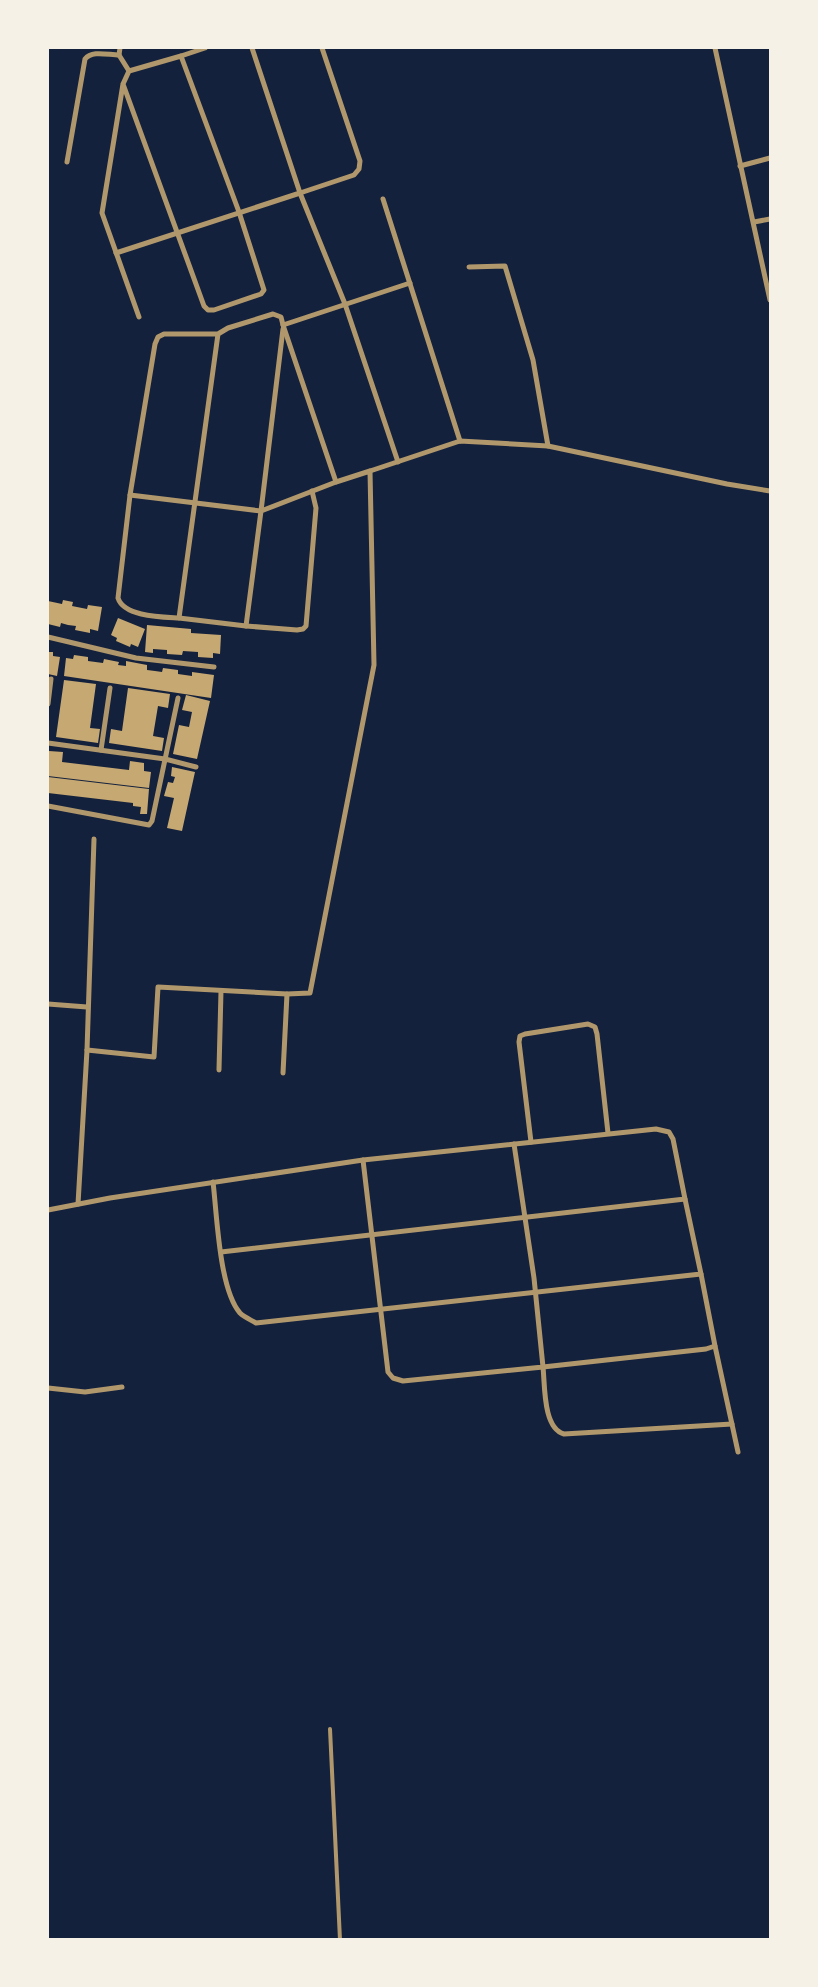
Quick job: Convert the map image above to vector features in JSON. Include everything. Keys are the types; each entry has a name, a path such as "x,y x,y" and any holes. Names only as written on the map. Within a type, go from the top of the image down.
{"street":[{"path":"120,48 119,56 129,71"},
{"path":"139,317 102,213 123,84 129,71 202,48"},
{"path":"252,48 300,193 345,304 398,462"},
{"path":"116,253 354,175 359,170 360,161 322,48"},
{"path":"715,48 770,300"},
{"path":"67,162 85,59 88,55 94,54 119,56"},
{"path":"123,84 204,306 208,310 261,294 264,290 239,212 181,56"},
{"path":"740,166 770,158"},
{"path":"383,199 460,442"},
{"path":"754,222 770,219"},
{"path":"470,267 504,266 532,360 548,446"},
{"path":"284,325 410,283"},
{"path":"312,492 316,508 306,626 303,629 246,626 149,616 124,608 120,604 118,598 130,495 154,344 158,337 164,334 218,334 228,328 273,314 281,317 336,482"},
{"path":"246,626 284,325"},
{"path":"179,618 218,334"},
{"path":"130,495 261,511 336,482 460,442 548,446 727,484 770,491"},
{"path":"86,1050 154,1056 158,987 287,994 310,992 374,665 370,471"},
{"path":"48,637 136,658 214,667"},
{"path":"48,704 51,679"},
{"path":"101,750 110,688"},
{"path":"48,806 144,826 149,825 152,821 178,698"},
{"path":"48,743 165,759 196,767"},
{"path":"78,1204 94,839"},
{"path":"219,1070 221,991"},
{"path":"283,1073 287,994"},
{"path":"48,1004 88,1007"},
{"path":"532,1142 519,1042 520,1036 588,1024 595,1028 597,1034 608,1133"},
{"path":"48,1210 213,1182 363,1160 608,1133 656,1129 668,1132 673,1139 738,1452"},
{"path":"514,1144 526,1217 549,1422 558,1433 564,1434 732,1424"},
{"path":"363,1160 388,1372 393,1378 403,1381 543,1367 715,1346"},
{"path":"213,1182 225,1282 231,1298 240,1313 256,1323 701,1274"},
{"path":"222,1252 685,1199"},
{"path":"48,1388 85,1392 122,1387"}],"lane":[{"path":"330,1729 340,1940"}],"building":[{"path":"63,600 73,602 72,606 87,609 88,605 102,607 98,631 90,629 90,633 75,630 76,626 61,623 60,627 48,624 48,601 62,604"},
{"path":"118,618 145,629 138,647 131,644 130,647 116,641 117,638 111,635"},
{"path":"147,625 191,629 191,633 221,635 220,654 213,653 213,658 198,657 198,652 183,651 182,655 167,654 167,650 153,649 153,653 145,652"},
{"path":"48,652 53,652 53,656 60,657 57,676 48,674"},
{"path":"74,655 88,657 88,661 103,663 104,659 119,662 118,665 126,666 126,661 147,665 147,670 162,672 163,668 178,670 178,674 192,676 192,672 214,675 211,698 64,676 66,658 73,659"},
{"path":"64,680 96,684 90,728 100,729 98,743 56,737"},
{"path":"128,688 170,694 168,708 158,706 153,736 164,738 162,751 109,743 111,729 122,731"},
{"path":"186,695 210,701 197,759 173,754 179,725 189,727 192,712 182,710"},
{"path":"49,751 63,752 62,762 129,770 130,761 144,763 144,771 151,772 149,788 48,776"},
{"path":"172,767 195,772 182,831 167,828 174,798 164,796 168,782 173,783 175,777 171,776"},
{"path":"48,777 149,789 147,814 140,814 141,807 133,806 133,803 48,793"}]}
